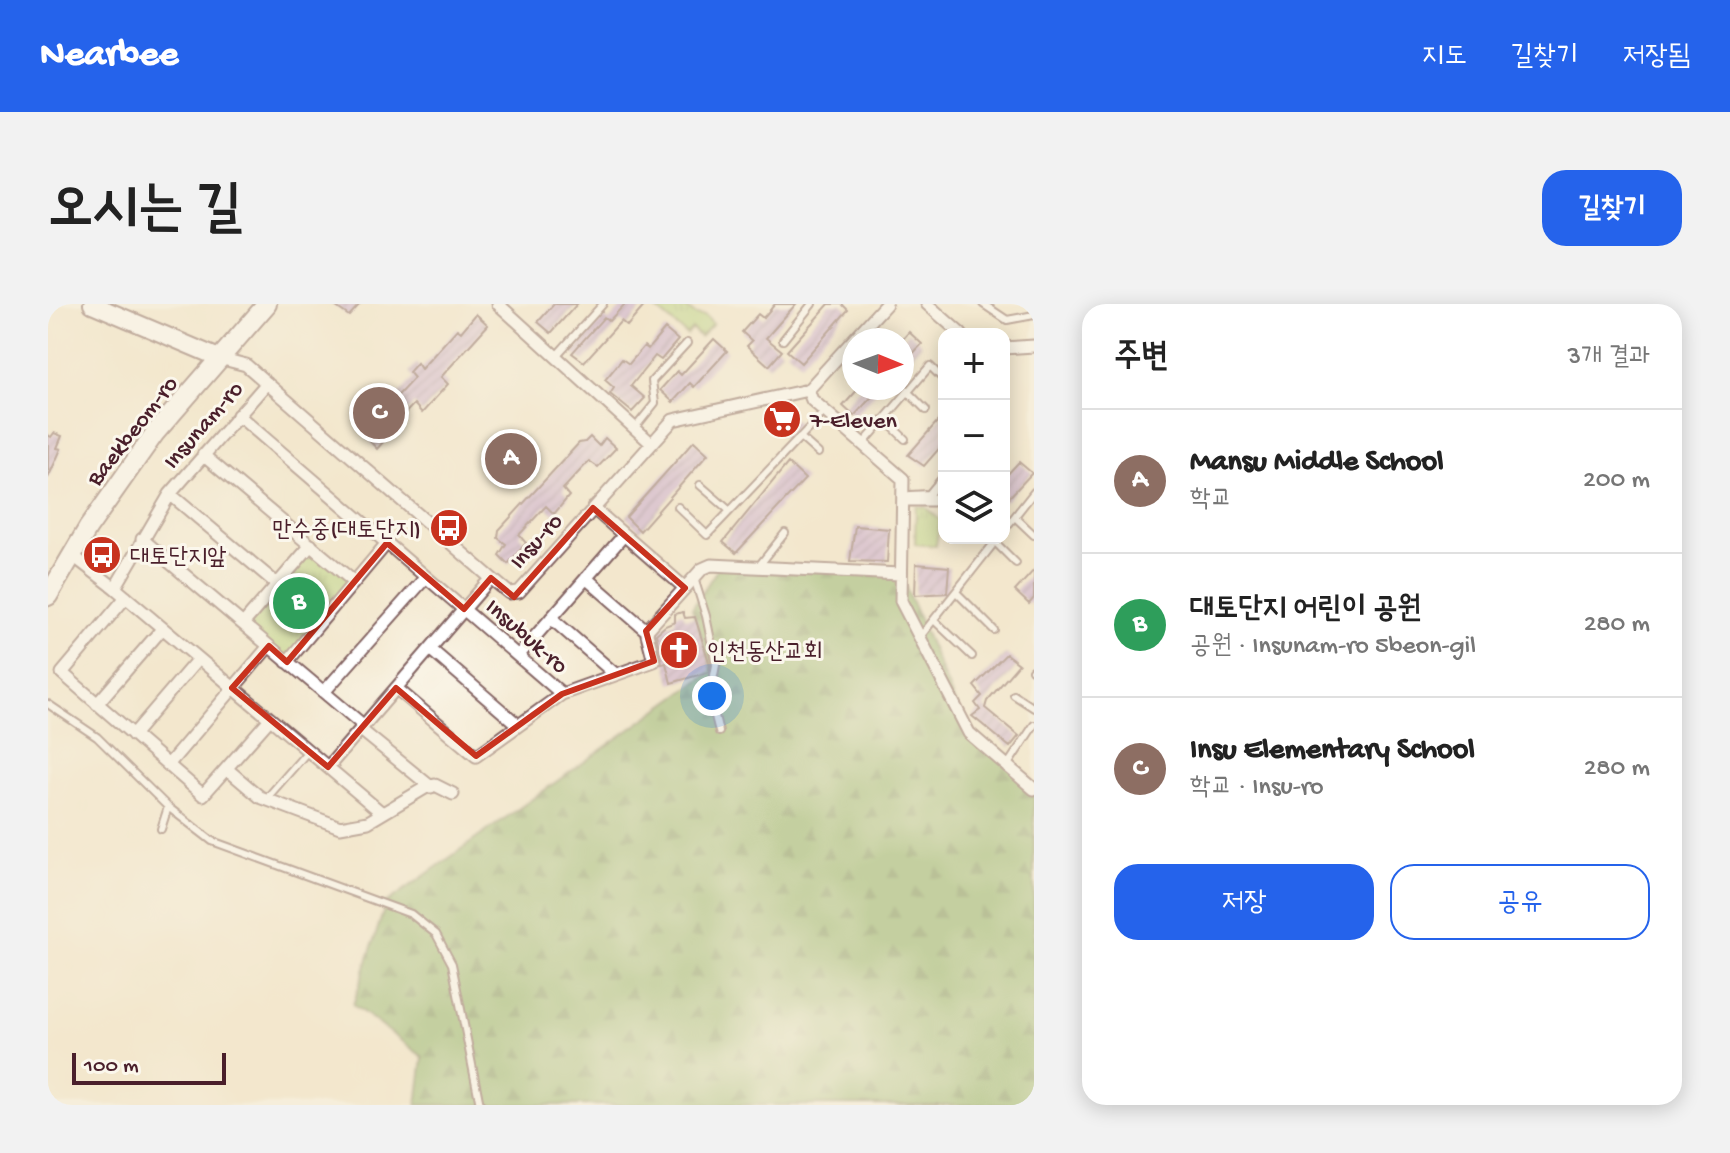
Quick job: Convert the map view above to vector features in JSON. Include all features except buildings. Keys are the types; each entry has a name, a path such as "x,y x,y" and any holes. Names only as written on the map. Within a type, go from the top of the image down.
{"main road":[{"path":"92,304 219,358"},
{"name":"Baekbeom-ro","path":"48,596 88,528 155,433 267,304"}],"street":[{"path":"498,304 651,443"},
{"path":"886,304 808,390 812,400 903,479 900,595 969,733 1034,789"},
{"path":"927,304 954,328"},
{"path":"1010,348 1034,346"},
{"name":"Insu-ro","path":"219,358 246,365 509,593 519,592 673,420 808,390"},
{"name":"Insunam-ro","path":"115,588 170,494 267,383"},
{"path":"238,415 464,609"},
{"path":"203,455 354,582"},
{"name":"Insunam-ro","path":"170,494 277,584"},
{"path":"903,497 933,500"},
{"path":"593,508 685,588"},
{"path":"518,656 624,535"},
{"path":"142,539 324,692 431,787"},
{"path":"287,662 387,543"},
{"path":"243,624 311,545"},
{"path":"64,565 115,588 382,813"},
{"path":"647,631 702,569 711,565 900,574"},
{"path":"324,692 426,577"},
{"name":"Insubuk-ro","path":"328,767 491,578"},
{"path":"396,688 476,756 562,694 654,661 647,631 586,578"},
{"path":"126,597 62,673 133,735 203,795 269,720"},
{"name":"Insubuk-ro","path":"464,609 562,694"},
{"path":"551,618 615,674"},
{"path":"97,704 162,629"},
{"path":"168,765 269,646"},
{"path":"430,649 518,725"},
{"path":"133,735 198,659"},
{"path":"227,769 266,799 340,827 357,826 435,785 453,794"}],"lane":[{"path":"556,356 603,304"},
{"path":"783,340 812,304"},
{"path":"983,304 1007,320 1034,315"},
{"path":"635,428 655,403 652,381 687,343"},
{"path":"914,385 930,366 938,374"},
{"path":"914,398 926,410"},
{"path":"863,444 901,400"},
{"path":"678,507 707,535 825,411"},
{"path":"884,419 905,439"},
{"path":"800,437 818,453"},
{"path":"700,485 730,511"},
{"path":"903,497 929,494 938,488"},
{"path":"1010,523 1034,492"},
{"path":"1015,517 1034,535"},
{"path":"758,567 785,533"},
{"path":"920,637 993,544"},
{"path":"999,544 1016,563"},
{"path":"694,578 716,665 710,696 719,732"},
{"path":"956,592 994,630"},
{"path":"934,620 972,656"},
{"path":"1014,695 1034,708"},
{"path":"48,704 97,737 168,807 212,841 386,903 426,924 446,949 452,964 480,1105"},
{"path":"1007,766 1034,725"},
{"path":"266,799 308,751"},
{"path":"161,829 168,807"}],"highlighted area":[{"path":"593,508 685,588 646,631 654,661 562,694 476,756 396,688 328,767 232,688 269,646 287,662 387,543 464,609 491,578 514,597"}],"green space":[{"path":"658,304 682,304 713,324 700,337 692,329 687,335 654,307"},
{"path":"916,506 925,507 938,518 936,546 915,544"},
{"path":"311,545 354,582 287,662 243,624"},
{"path":"720,565 900,574 964,724 1034,787 1034,1105 417,1105 423,1057 353,1005 386,903 712,671 692,608"}],"place":[{"name":"Insu Elementary School","path":"379,413"},
{"name":"7-Eleven","path":"782,419"},
{"name":"Mansu Middle School","path":"511,459"},
{"name":"만수중(대토단지)","path":"449,528"},
{"name":"대토단지앞","path":"102,555"},
{"name":"대토단지 어린이 공원","path":"299,603"},
{"name":"인천동산교회","path":"679,650"}]}
